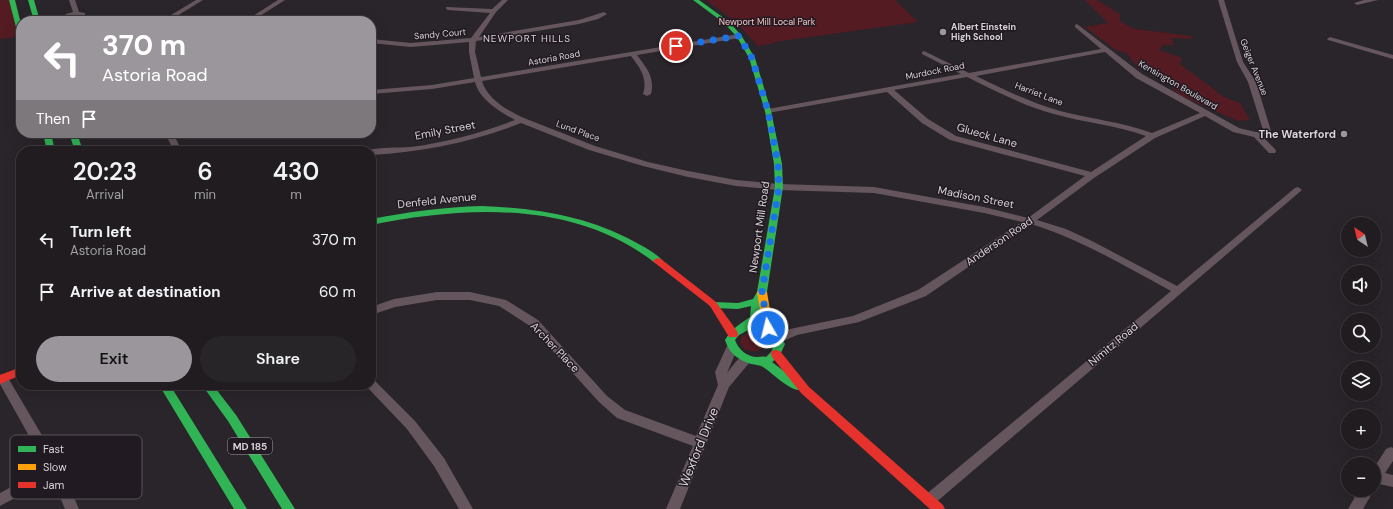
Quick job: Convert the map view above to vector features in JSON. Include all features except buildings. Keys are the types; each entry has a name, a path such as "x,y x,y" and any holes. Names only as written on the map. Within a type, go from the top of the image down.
{"street":[{"path":"12,0 16,16"},
{"path":"31,0 36,16"},
{"path":"72,0 76,13"},
{"path":"173,16 200,0"},
{"path":"256,16 282,0"},
{"path":"473,40 504,0"},
{"name":"Newport Mill Road","path":"696,0 726,22 739,36 752,58 768,111 778,164 779,187 762,292 768,328"},
{"name":"Geiger Avenue","path":"1221,0 1240,62 1252,82 1267,131 1257,135"},
{"path":"1357,3 1375,0"},
{"path":"448,8 494,11"},
{"name":"Sandy Court","path":"376,43 409,45 473,40 583,21 604,14"},
{"name":"Kensington Boulevard","path":"1077,26 1139,76 1236,130 1257,135"},
{"name":"Astoria Road","path":"376,92 432,88 739,36"},
{"path":"1330,39 1393,57"},
{"name":"Lund Place","path":"473,40 472,52 480,87 490,100 520,120 592,148 646,164 729,182 779,187"},
{"name":"Murdock Road","path":"768,111 1106,50"},
{"name":"Harriet Lane","path":"924,53 968,75 1043,108 1067,115 1140,131 1152,136"},
{"path":"633,54 650,78 650,86 647,94"},
{"name":"Glueck Lane","path":"889,90 925,121 953,138 986,148 1076,170 1091,176"},
{"name":"Anderson Road","path":"779,338 794,332 855,319 922,293 1030,221 1091,176 1152,136 1206,113"},
{"name":"Emily Street","path":"376,151 428,146 467,138 507,126 520,120"},
{"path":"1257,135 1272,151"},
{"name":"Madison Street","path":"779,187 874,190 984,210 1030,221 1063,231 1089,243 1177,290"},
{"name":"Nimitz Road","path":"929,500 1177,290 1298,190"},
{"name":"Denfeld Avenue","path":"376,221 390,217 444,209 490,207 532,211 574,220 610,233 640,248 715,307 736,321 749,325"},
{"name":"Newport Mill Road","path":"749,325 755,318 756,301 762,292"},
{"name":"Archer Place","path":"376,309 394,303 437,296 470,296 502,304 534,323 603,399 621,414 700,443"},
{"path":"715,307 738,306 756,301"},
{"name":"Denfeld Avenue","path":"715,307 721,319 733,334"},
{"path":"749,325 768,328 779,338 779,349 776,354 762,360 746,359 740,356 732,347 731,338 733,334 749,325"},
{"name":"Wexford Drive","path":"724,385 721,372 732,347"},
{"path":"776,354 805,390 939,509"},
{"name":"Wexford Drive","path":"673,509 724,385 746,359"},
{"path":"762,360 788,381 805,390"},
{"path":"16,373 1,379 34,435"},
{"path":"376,389 411,425 439,462 466,509"},
{"path":"167,390 241,509"},
{"name":"MD 185","path":"211,390 232,418 289,509"},
{"path":"1381,469 1391,453"},
{"path":"1381,479 1393,481"},
{"path":"0,500 10,495"},
{"path":"1355,509 1363,497"},
{"path":"68,499 72,509"}],"green space":[{"path":"0,0 12,0 16,16 16,35 12,38 0,39"},
{"name":"Newport Mill Local Park","path":"706,0 895,0 918,22 774,42 775,43 758,46 736,22"},
{"path":"1085,0 1097,0 1121,15 1119,21 1135,29 1191,36 1192,39 1171,38 1174,45 1163,45 1159,50 1182,58 1180,64 1224,97 1240,103 1250,120 1238,121 1180,95 1159,75 1138,68 1126,53 1116,50 1085,27 1108,23"},
{"path":"754,332 762,335 766,340 766,346 756,352 744,349 740,342 742,336"}],"traffic: fast":[{"path":"12,0 16,16"},
{"path":"31,0 36,16"},
{"path":"696,0 726,22 739,36 752,58 768,111 778,164 779,187 762,292 756,301 755,318 743,327"},
{"path":"48,138 50,146"},
{"path":"75,138 77,146"},
{"path":"376,221 426,212 454,210 510,210 537,213 565,218 601,229 635,245 658,261"},
{"path":"714,305 738,306 756,301"},
{"path":"749,325 764,327 772,332 778,339 780,344 775,355 770,359 759,362 753,361 742,356 733,347 730,340 735,332 749,325"},
{"path":"762,360 788,381 797,386"},
{"path":"167,390 241,509"},
{"path":"211,390 232,418 289,509"}],"traffic: slow":[{"path":"762,292 768,328"}],"traffic: jam":[{"path":"658,261 713,304 733,334"},
{"path":"776,354 805,390 939,509"},
{"path":"0,380 16,373"}],"place":[{"name":"Albert Einstein High School","path":"943,32"},
{"name":"The Waterford","path":"1344,134"}],"district":[{"name":"NEWPORT HILLS","path":"527,38"}],"route":[{"path":"676,46 739,36 752,58 768,111 778,164 779,187 762,292 768,328"}]}
